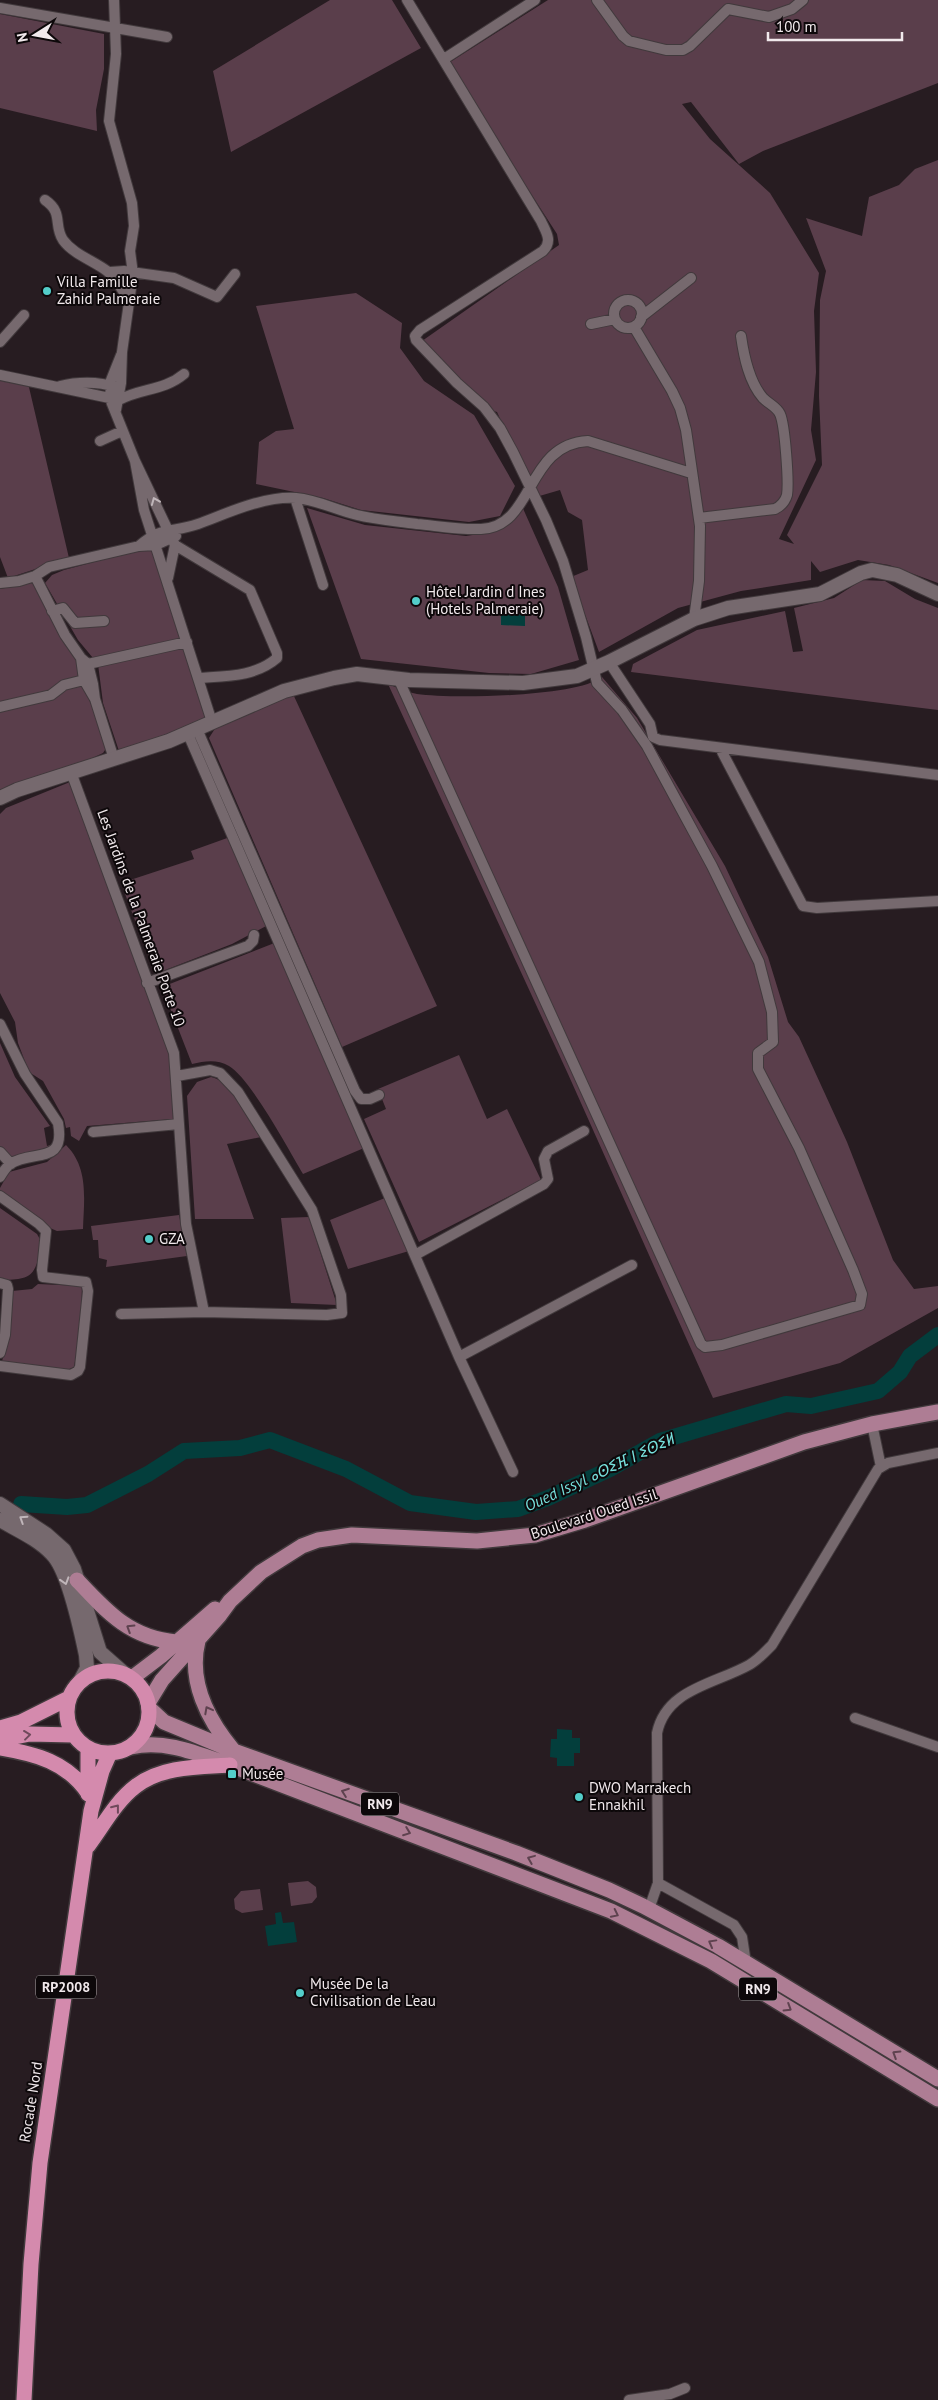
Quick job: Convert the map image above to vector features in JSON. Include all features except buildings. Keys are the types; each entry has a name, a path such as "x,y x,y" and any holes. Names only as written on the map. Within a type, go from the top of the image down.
{"highway":[{"path":"110,1753 88,1748 74,1735 67,1717 69,1698 80,1681 98,1672 108,1670 128,1676"},
{"name":"RN9","path":"128,1676 144,1691 149,1705"},
{"path":"0,1728 21,1722 69,1698"},
{"path":"131,1746 146,1730 149,1705"},
{"path":"0,1740 30,1734 74,1735"},
{"name":"RN9","path":"110,1753 131,1746"},
{"path":"0,1748 34,1755 60,1765 78,1779 88,1793"},
{"name":"RP2008","path":"88,1748 88,1793 91,1811"},
{"name":"RP2008","path":"91,1811 102,1771 110,1753"},
{"path":"87,1847 116,1806 136,1786 170,1771 232,1758"},
{"name":"Rocade Nord","path":"24,2400 30,2264 40,2163 91,1811"}],"main road":[{"name":"Boulevard Oued Issil","path":"149,1705 162,1680 230,1601 261,1572 282,1557 318,1540 371,1535 446,1541 477,1541 535,1535 585,1520 804,1442 872,1424 938,1412"},
{"path":"77,1580 96,1600 130,1629 157,1640 176,1642"},
{"name":"Boulevard Oued Issil","path":"128,1676 176,1642 214,1610 230,1601"},
{"path":"199,1639 195,1654 198,1688 232,1758"},
{"name":"RN9","path":"149,1705 164,1722 232,1758 611,1911 711,1961 938,2099"},
{"name":"RN9","path":"131,1746 143,1744 176,1746 232,1758 516,1853 609,1890 649,1909 746,1963 937,2075"}],"street":[{"path":"114,0 115,70 109,121 134,215 130,251 133,274 122,352 120,389 115,403 122,431 134,461 146,481 171,538 168,580"},
{"path":"398,678 701,1344 709,1347 722,1345 856,1307 862,1303 862,1294 853,1270 799,1148 758,1069 756,1062 758,1053 773,1042 774,1034 772,1012 759,962 708,858 647,746 622,710 596,683 586,637 563,561 530,489 492,417 420,345 415,336 420,330 543,251 549,244 549,239 541,221 444,59 406,0"},
{"path":"444,59 535,0"},
{"path":"597,0 623,36 630,41 675,50 690,46 728,9 769,16 792,9 803,0"},
{"path":"0,8 167,37"},
{"path":"45,200 54,206 62,239 69,246 110,272 128,299"},
{"path":"110,272 124,271 133,274 174,278 218,297 235,274"},
{"path":"634,327 641,317 691,278"},
{"path":"634,327 623,327 615,319 616,307 626,301 638,305 641,317"},
{"path":"0,342 24,315"},
{"path":"592,324 615,319"},
{"path":"634,327 680,408 686,430 691,473 696,492 701,551 694,619"},
{"path":"699,518 774,509 784,502 787,495 787,475 780,414 762,397 754,382 744,354 741,336"},
{"path":"56,386 70,384 120,389 163,387 176,381 184,374"},
{"path":"0,375 56,386 115,403"},
{"path":"115,403 120,389"},
{"path":"100,441 122,431"},
{"path":"0,582 19,581 35,576 50,567 139,546 156,545 186,528 269,500 295,498 317,501 372,519 482,529 496,527 507,520 530,489 551,455 574,442 588,441 691,473"},
{"path":"134,461 144,510 212,722"},
{"path":"295,498 324,584"},
{"path":"152,534 171,538 250,590 255,597 277,653 277,658 273,662 246,674 199,678"},
{"path":"139,546 152,534"},
{"path":"0,798 192,731 284,691 316,682 357,674 398,678 523,683 577,676 694,619 728,608 820,594 861,573 872,570 897,574 938,594"},
{"path":"35,576 65,635 84,661 92,679 94,700"},
{"path":"52,611 66,609 70,619 75,622 104,621"},
{"path":"84,661 187,642"},
{"path":"84,661 84,680 94,700 114,759"},
{"path":"609,662 650,724 653,736 660,740 938,774"},
{"path":"0,707 51,695 64,685 84,680"},
{"path":"192,731 355,1091 361,1099 370,1099 379,1095"},
{"path":"192,731 459,1357 513,1472"},
{"path":"720,748 798,899 804,906 817,908 938,901"},
{"name":"Les Jardins de la Palmeraie Porte 10","path":"71,772 174,1053 186,1224 204,1312"},
{"path":"147,983 248,946 253,941 254,935"},
{"path":"0,1024 24,1074 58,1123 60,1132 59,1142 48,1154 11,1164 0,1177"},
{"path":"121,1314 204,1312 336,1315 342,1312 341,1295 312,1210 238,1092 220,1073 210,1070 177,1076"},
{"path":"92,1132 179,1124"},
{"path":"415,1255 544,1184 548,1178 544,1159 548,1151 584,1131"},
{"path":"0,1152 11,1164"},
{"path":"0,1196 40,1224 46,1231 43,1277 86,1282 88,1291 78,1371 71,1374 0,1366"},
{"path":"459,1357 632,1266"},
{"path":"0,1283 7,1285 8,1290 5,1335 0,1353"},
{"path":"872,1424 881,1467"},
{"path":"649,1909 658,1883 658,1733 663,1716 681,1696 749,1665 772,1645 881,1467 888,1463 938,1453"},
{"path":"0,1504 42,1539 70,1559 100,1652 128,1676"},
{"path":"0,1520 42,1539 65,1577 86,1655 87,1668 80,1681"},
{"path":"855,1718 938,1746"},
{"path":"658,1883 734,1925 742,1937 746,1963"},
{"path":"629,2400 670,2394 685,2388"}],"shaded area":[{"path":"330,0 392,0 421,48 231,152 213,71"},
{"path":"548,0 938,0 938,83 763,151 739,164 691,102 682,104 710,139 770,193 819,273 814,311 816,372 811,430 816,460 779,539 794,544 787,535 822,465 819,396 820,300 826,271 806,218 862,236 869,197 899,185 915,169 938,160 938,583 889,565 858,560 820,572 811,561 811,580 741,591 678,608 599,652 571,577 588,570 582,520 568,512 560,490 536,497 497,412 481,407 422,341 559,245 557,234 447,64"},
{"path":"0,14 104,34 104,69 96,110 97,131 0,108"},
{"path":"356,293 402,323 400,348 424,381 474,415 515,486 500,516 469,522 361,510 323,498 256,484 259,442 276,431 294,429 256,306"},
{"path":"0,378 28,383 69,558 8,578 0,557"},
{"path":"521,504 558,587 579,660 531,674 489,673 361,659 307,508 365,525 466,536 492,532 511,523"},
{"path":"150,547 154,548 204,711 204,719 198,723 119,751 103,703 98,664 78,640 45,583 52,575 64,570"},
{"path":"862,580 885,581 915,599 938,608 938,710 631,672 633,664 697,630 785,611 793,652 803,651 794,608 834,598"},
{"path":"33,582 76,659 90,702 106,738 107,747 103,753 84,762 43,774 0,792 0,589"},
{"path":"602,677 637,718 725,866 768,957 788,1022 799,1037 847,1142 893,1260 914,1289 938,1286 938,1308 840,1363 713,1398 568,1074 388,684 417,694 484,696 567,689 588,684"},
{"path":"293,694 437,1006 342,1047 209,738 216,727"},
{"path":"70,782 170,1054 174,1119 87,1126 79,1141 71,1136 70,1127 66,1128 64,1119 43,1081 29,1072 18,1043 15,1022 0,993 0,814 6,808"},
{"path":"230,837 268,925 232,944 155,974 121,883 194,859 191,851"},
{"path":"277,942 364,1148 303,1174 269,1116 238,1073 220,1062 206,1061 192,1064 162,987"},
{"path":"0,1043 15,1077 50,1126 44,1128 47,1146 54,1144 48,1154 11,1164 0,1151"},
{"path":"459,1055 487,1119 507,1109 541,1180 419,1242 364,1119 386,1109 378,1089"},
{"path":"211,1077 219,1080 234,1093 261,1137 227,1144 254,1219 195,1219 187,1096 197,1082"},
{"path":"66,1145 73,1154 82,1174 84,1184 83,1229 57,1231 43,1225 0,1196 0,1188 9,1172 47,1162"},
{"path":"385,1198 409,1251 348,1269 330,1220"},
{"path":"0,1208 37,1234 42,1243 35,1269 31,1274 20,1279 0,1280"},
{"path":"179,1215 187,1256 106,1267 107,1260 99,1258 98,1240 93,1240 91,1226"},
{"path":"309,1217 337,1305 291,1303 281,1218"},
{"path":"38,1284 82,1286 81,1326 74,1367 67,1370 1,1364 10,1337 12,1291 32,1289"},
{"path":"308,1881 316,1887 317,1897 312,1903 291,1906 288,1883"},
{"path":"260,1889 263,1910 242,1913 235,1909 234,1899 241,1891"}],"water":[{"path":"501,614 525,615 525,626 501,625"},
{"path":"557,1729 572,1730 572,1738 580,1738 580,1753 574,1753 574,1766 557,1766 557,1758 550,1757 551,1739 557,1739"},
{"path":"281,1912 283,1923 294,1922 297,1942 268,1946 265,1926 276,1924 275,1913"}],"waterway":[{"name":"Oued Issyl ⴰⵙⵉⴼ ⵏ ⵉⵙⵉⵍ","path":"21,1504 67,1507 87,1505 148,1474 184,1451 240,1448 270,1440 346,1469 410,1503 476,1512 518,1509 548,1498 610,1469 660,1441 786,1404 811,1406 878,1391 900,1372 910,1356 938,1335"}],"place":[{"name":"Villa Famille Zahid Palmeraie","path":"47,291"},
{"name":"Hôtel Jardin d Ines (Hotels Palmeraie)","path":"416,601"},
{"name":"GZA","path":"149,1239"},
{"name":"Musée","path":"232,1774"},
{"name":"DWO Marrakech Ennakhil","path":"579,1797"},
{"name":"Musée De la Civilisation de L'eau","path":"300,1993"}]}
